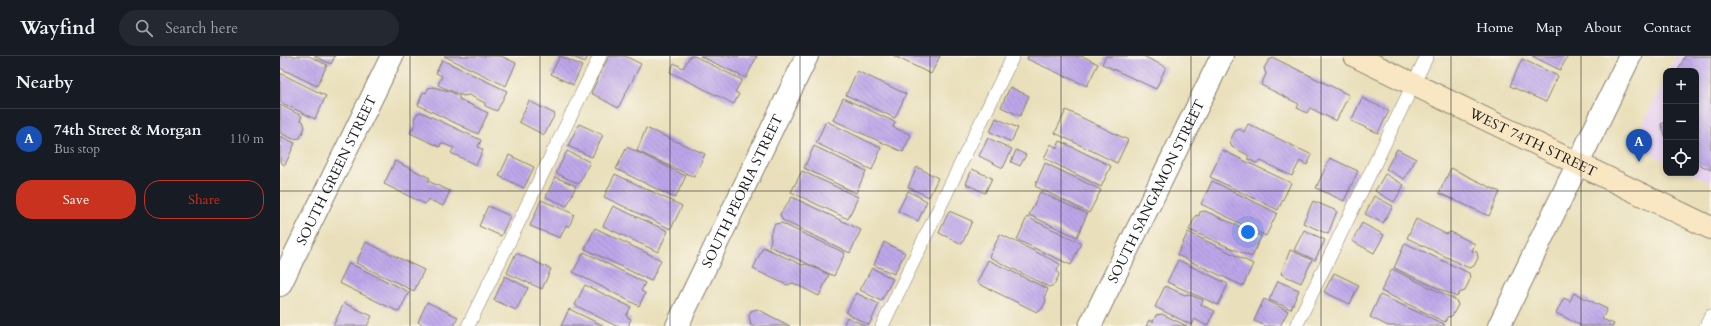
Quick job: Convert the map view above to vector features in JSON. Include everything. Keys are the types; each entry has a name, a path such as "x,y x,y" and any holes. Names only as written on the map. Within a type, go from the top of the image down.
{"street":[{"name":"SOUTH GREEN STREET","path":"280,285 392,56"},
{"name":"SOUTH PEORIA STREET","path":"677,326 807,56"},
{"name":"SOUTH SANGAMON STREET","path":"1090,326 1222,56"},
{"name":"WEST 74TH STREET","path":"1354,56 1711,228"},
{"path":"1499,326 1630,56"}],"lane":[{"path":"468,326 600,56"},
{"path":"882,326 1013,56"},
{"path":"1296,326 1427,56"},
{"path":"1706,326 1711,316"}],"shaded area":[{"path":"1676,56 1711,56 1711,183 1697,176 1699,176 1699,68 1670,68"},
{"path":"1663,83 1663,160 1633,145"}],"building":[{"path":"280,56 309,56 327,65 317,86 280,68"},
{"path":"314,56 335,56 331,64"},
{"path":"444,56 501,56 516,63 506,86"},
{"path":"560,56 582,66 573,85 551,74"},
{"path":"571,56 588,56 585,62"},
{"path":"609,56 625,56 641,64 618,108 591,93"},
{"path":"690,56 694,56 742,80 735,92 739,94 734,104 670,72 674,63 683,68"},
{"path":"700,56 757,56 746,78"},
{"path":"894,56 940,56 931,74"},
{"path":"1028,56 1082,56 1098,64 1087,86 1027,59"},
{"path":"1106,56 1143,56 1166,67 1156,89 1102,64"},
{"path":"1532,56 1568,56 1560,70"},
{"path":"1685,56 1711,56 1711,170 1699,164 1699,68 1679,68"},
{"path":"1274,58 1349,95 1336,121 1310,108 1307,113 1297,108 1299,104 1261,85 1266,74 1264,68 1269,60"},
{"path":"1522,59 1558,76 1546,102 1510,86"},
{"path":"442,60 507,91 497,111 485,106 485,103 469,95 463,96 438,85 442,76 436,73"},
{"path":"857,71 906,94 895,118 846,95"},
{"path":"280,73 326,96 315,119 280,102"},
{"path":"433,87 449,91 459,96 459,99 488,113 478,134 418,105 423,92 426,93 428,88"},
{"path":"1010,87 1029,96 1020,116 1001,107"},
{"path":"843,98 895,122 893,127 911,135 903,152 833,120"},
{"path":"1362,98 1389,111 1378,133 1351,121"},
{"path":"529,101 555,114 544,135 519,122"},
{"path":"280,105 302,116 300,120 303,121 305,127 300,138 293,139 280,133"},
{"path":"1066,110 1128,140 1117,163 1055,133"},
{"path":"421,112 481,140 478,147 483,150 476,165 451,153 454,148 441,143 440,147 410,133 415,124 414,119 417,114"},
{"path":"996,118 1018,128 1011,142 990,132"},
{"path":"826,121 881,148 872,170 816,143"},
{"path":"579,124 603,135 592,157 568,146"},
{"path":"1248,124 1312,155 1307,165 1300,161 1292,176 1261,161 1256,163 1248,159 1248,155 1232,147 1230,141 1235,131 1240,129 1244,132"},
{"path":"646,128 705,154 694,177 637,151"},
{"path":"280,136 295,143 285,165 280,162"},
{"path":"988,138 1012,149 1003,168 979,156"},
{"path":"1060,141 1111,166 1101,187 1044,158 1051,144 1057,148"},
{"path":"814,146 866,171 856,193 804,168"},
{"path":"627,147 686,176 675,198 616,169"},
{"path":"1397,149 1416,159 1404,179 1386,169"},
{"path":"1016,150 1026,155 1020,166 1011,162"},
{"path":"1222,150 1291,183 1278,210 1210,177"},
{"path":"567,151 590,162 579,184 556,173"},
{"path":"509,155 534,167 524,188 499,176"},
{"path":"1330,158 1358,171 1344,201 1316,188"},
{"path":"395,161 430,178 428,181 450,191 443,206 428,199 425,204 384,184"},
{"path":"1045,163 1101,190 1089,213 1035,186"},
{"path":"917,167 938,178 929,197 908,187"},
{"path":"1451,168 1500,192 1489,216 1439,193"},
{"path":"972,169 992,178 985,193 966,184"},
{"path":"802,171 858,197 848,219 791,192"},
{"path":"615,174 682,206 671,229 604,197"},
{"path":"1385,174 1404,185 1394,202 1375,191"},
{"path":"555,177 576,186 567,206 546,197"},
{"path":"1212,181 1277,213 1266,236 1201,204"},
{"path":"908,191 927,201 918,221 898,211"},
{"path":"1040,192 1087,214 1077,237 1029,215"},
{"path":"1374,196 1393,206 1383,223 1365,214"},
{"path":"792,197 861,230 850,253 782,220 780,214"},
{"path":"541,200 574,214 569,227 566,225 560,238 530,226"},
{"path":"1313,201 1337,211 1328,234 1303,223"},
{"path":"488,206 510,216 501,236 479,226"},
{"path":"613,206 668,231 658,252 603,226"},
{"path":"949,211 972,221 962,244 939,233"},
{"path":"1205,211 1261,236 1252,257 1189,230 1196,215 1199,216 1200,212"},
{"path":"1027,217 1081,243 1071,265 1017,240"},
{"path":"1416,219 1446,234 1451,232 1475,244 1472,251 1477,252 1478,258 1474,266 1469,268 1407,238"},
{"path":"781,223 845,253 834,276 769,246 771,240 770,235 775,224"},
{"path":"1362,223 1384,235 1374,253 1352,241"},
{"path":"595,228 661,260 651,281 585,249"},
{"path":"1304,230 1325,240 1315,260 1294,250"},
{"path":"1188,232 1253,264 1243,286 1177,255"},
{"path":"1000,234 1060,264 1057,271 1059,275 1054,285 1049,287 989,257"},
{"path":"366,242 424,270 414,291 356,263"},
{"path":"884,242 905,253 894,274 874,265"},
{"path":"1405,243 1469,273 1470,279 1465,291 1459,293 1457,297 1394,268"},
{"path":"763,247 802,265 807,264 829,275 819,296 793,283 787,285 753,269"},
{"path":"1290,250 1312,260 1301,283 1281,274"},
{"path":"584,252 645,283 641,291 645,293 639,306 573,272"},
{"path":"516,253 551,269 542,289 507,273"},
{"path":"988,260 1048,289 1045,296 1046,301 1042,309 1037,312 977,283"},
{"path":"1178,260 1228,284 1218,305 1167,282"},
{"path":"349,263 409,292 399,312 339,283"},
{"path":"872,268 893,279 881,301 860,290"},
{"path":"1392,269 1456,300 1458,305 1452,316 1447,317 1445,322 1381,291"},
{"path":"1334,273 1359,285 1350,304 1324,292"},
{"path":"505,276 528,288 516,310 494,300"},
{"path":"1278,281 1299,290 1291,309 1269,300"},
{"path":"585,285 631,307 626,316 631,319 628,326 616,326 575,305"},
{"path":"1165,286 1185,295 1188,294 1203,300 1201,305 1215,311 1207,326 1195,319 1192,325 1155,307"},
{"path":"856,293 879,304 869,325 846,313"},
{"path":"1574,293 1607,309 1602,319 1614,324 1613,326 1582,326 1556,313 1564,298 1570,301"},
{"path":"1380,295 1444,324 1444,326 1388,326 1370,317"},
{"path":"1264,299 1288,311 1280,326 1266,326 1254,321"},
{"path":"427,302 458,317 454,326 426,326 418,322"},
{"path":"344,303 372,316 367,326 333,326"},
{"path":"569,309 604,326 561,326"},
{"path":"757,309 790,326 751,326 749,316 751,311"},
{"path":"1162,314 1187,326 1146,326 1149,320 1153,322 1156,315"},
{"path":"847,317 865,326 843,326"}],"place":[{"name":"74th Street & Morgan","path":"1639,162"}]}
